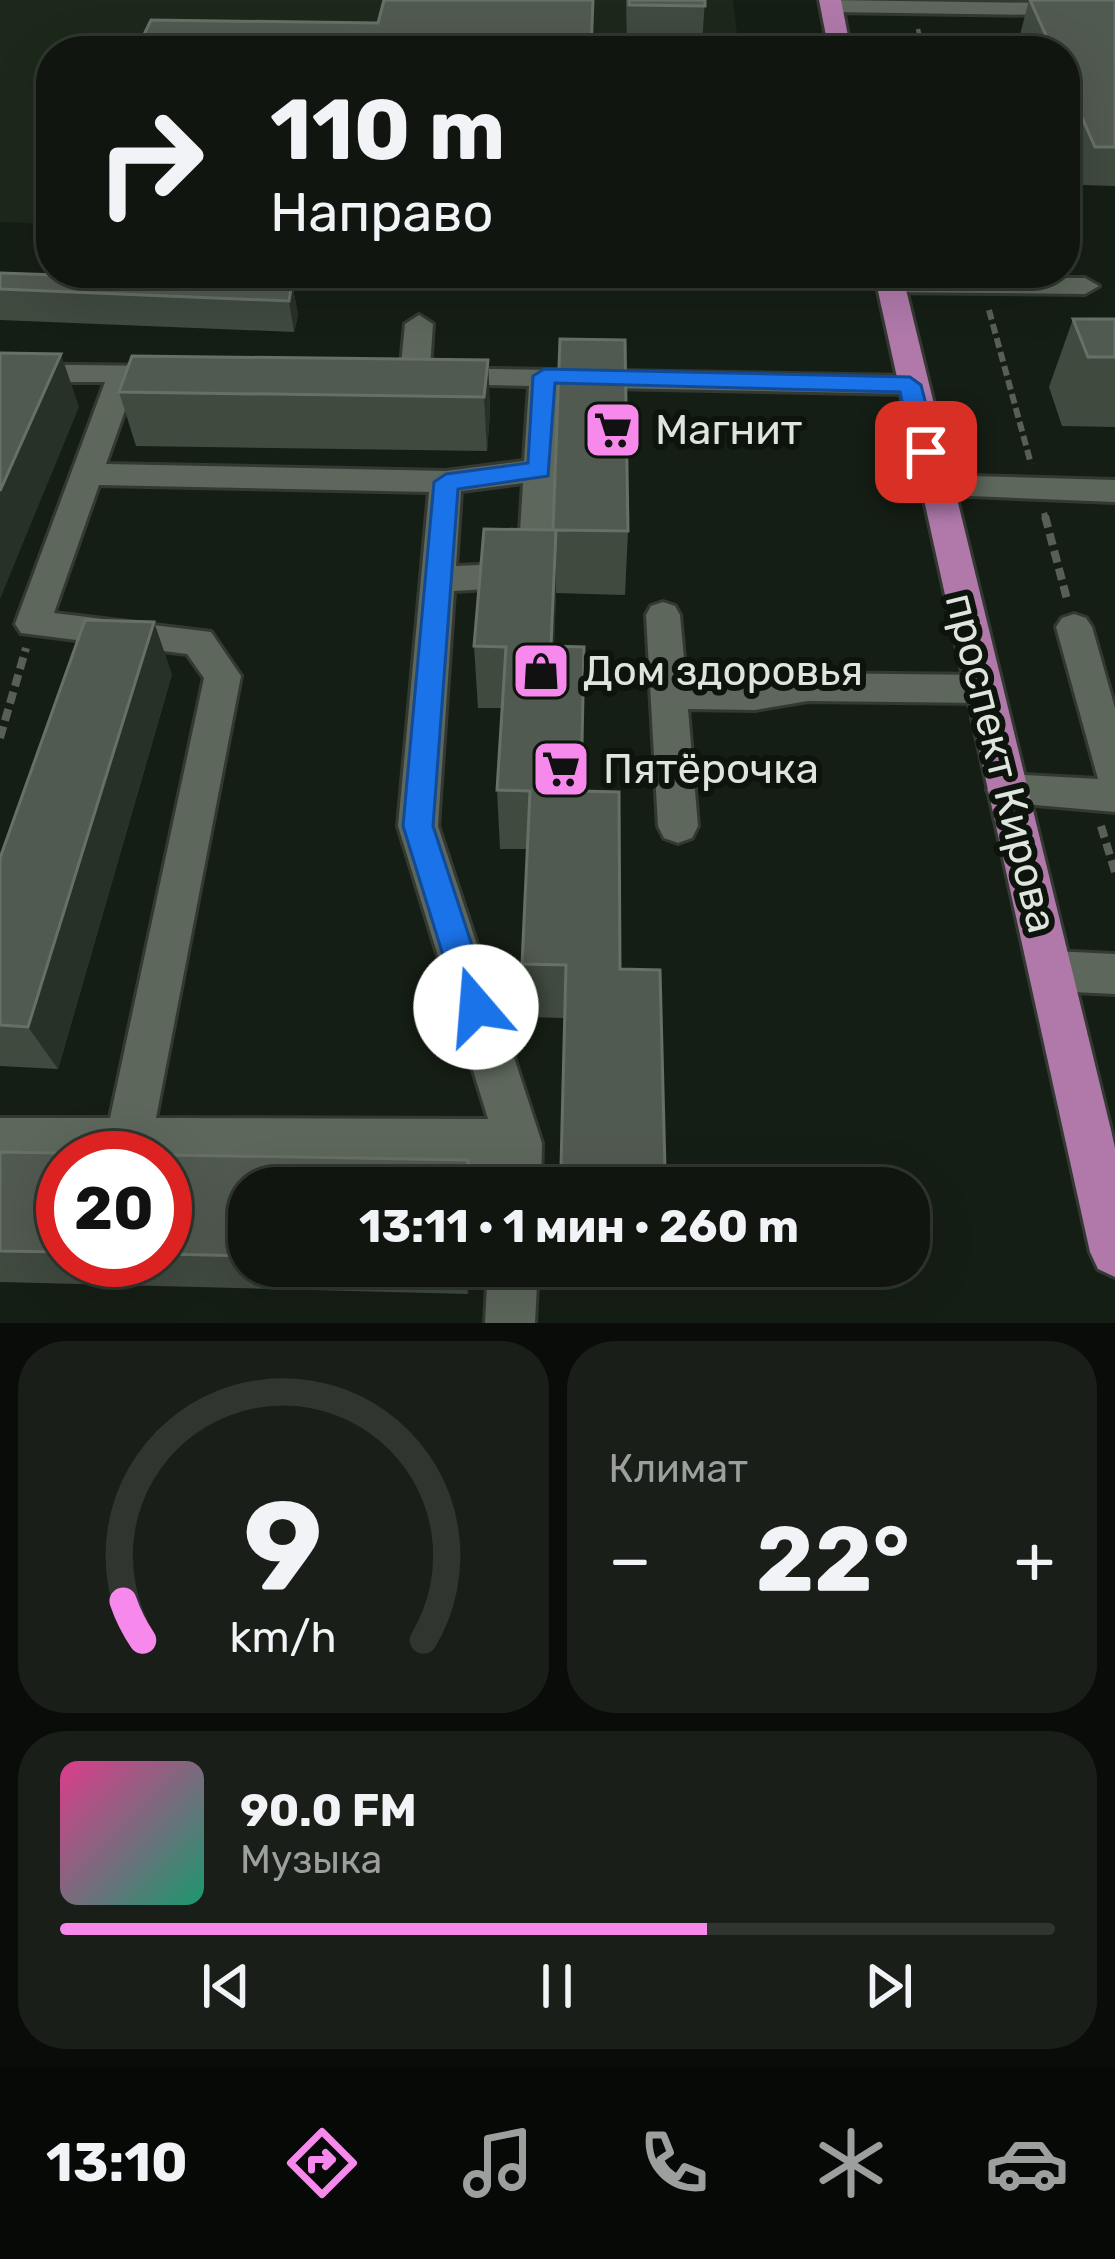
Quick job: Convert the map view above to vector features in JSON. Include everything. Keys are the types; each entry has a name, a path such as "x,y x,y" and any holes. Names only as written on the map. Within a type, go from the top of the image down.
{"main road":[{"path":"831,3 837,36"},
{"name":"проспект Кирова","path":"892,288 910,385 1053,971 1115,1252"}],"street":[{"path":"831,3 1115,10"},
{"path":"419,324 404,375 910,385"},
{"path":"0,373 168,374"},
{"path":"124,373 33,624 198,642 223,676 130,1131"},
{"path":"439,579 534,574 544,376"},
{"path":"87,474 446,482 540,470"},
{"path":"192,1145 518,1166 418,826 446,482"},
{"path":"934,486 1115,491"},
{"path":"663,616 678,826"},
{"path":"1075,627 1115,775"},
{"path":"668,694 755,696 811,708 985,701"},
{"path":"1006,790 1115,796"},
{"path":"1053,971 1115,974"},
{"path":"0,1141 36,1141"},
{"path":"510,1323 512,1287"}],"path":[{"path":"983,288 1075,627"},
{"path":"0,738 33,624"}],"shaded area":[{"path":"0,0 733,0 737,36 36,36 36,223 0,222"}],"building":[{"path":"384,0 593,0 592,36 143,36 151,20 378,23"},
{"path":"629,0 705,0 705,6 629,5"},
{"path":"1030,0 1115,0 1115,147 1095,147 1080,113 1080,36 1046,36"},
{"path":"0,273 36,274 36,288 291,288 289,301 0,289"},
{"path":"1073,319 1115,319 1115,357 1088,357"},
{"path":"560,339 625,340 628,531 556,530 551,646 584,647 581,791 619,792 620,969 660,970 665,1167 561,1167 566,965 522,964 530,791 497,790 506,647 474,646 484,529 553,530"},
{"path":"0,353 61,354 0,491"},
{"path":"132,356 488,360 484,397 119,392"},
{"path":"85,620 154,622 28,1027 0,1025 0,858"},
{"path":"0,1152 36,1153 36,1252 0,1251"},
{"path":"192,1155 468,1160 468,1167 228,1167 228,1256 192,1255"}],"place":[{"name":"Магнит","path":"613,430"},
{"name":"Дом здоровья","path":"541,671"},
{"name":"Пятёрочка","path":"561,769"}],"route":[{"path":"476,1007 418,826 446,482 540,470 544,376 910,385 926,452"}]}
